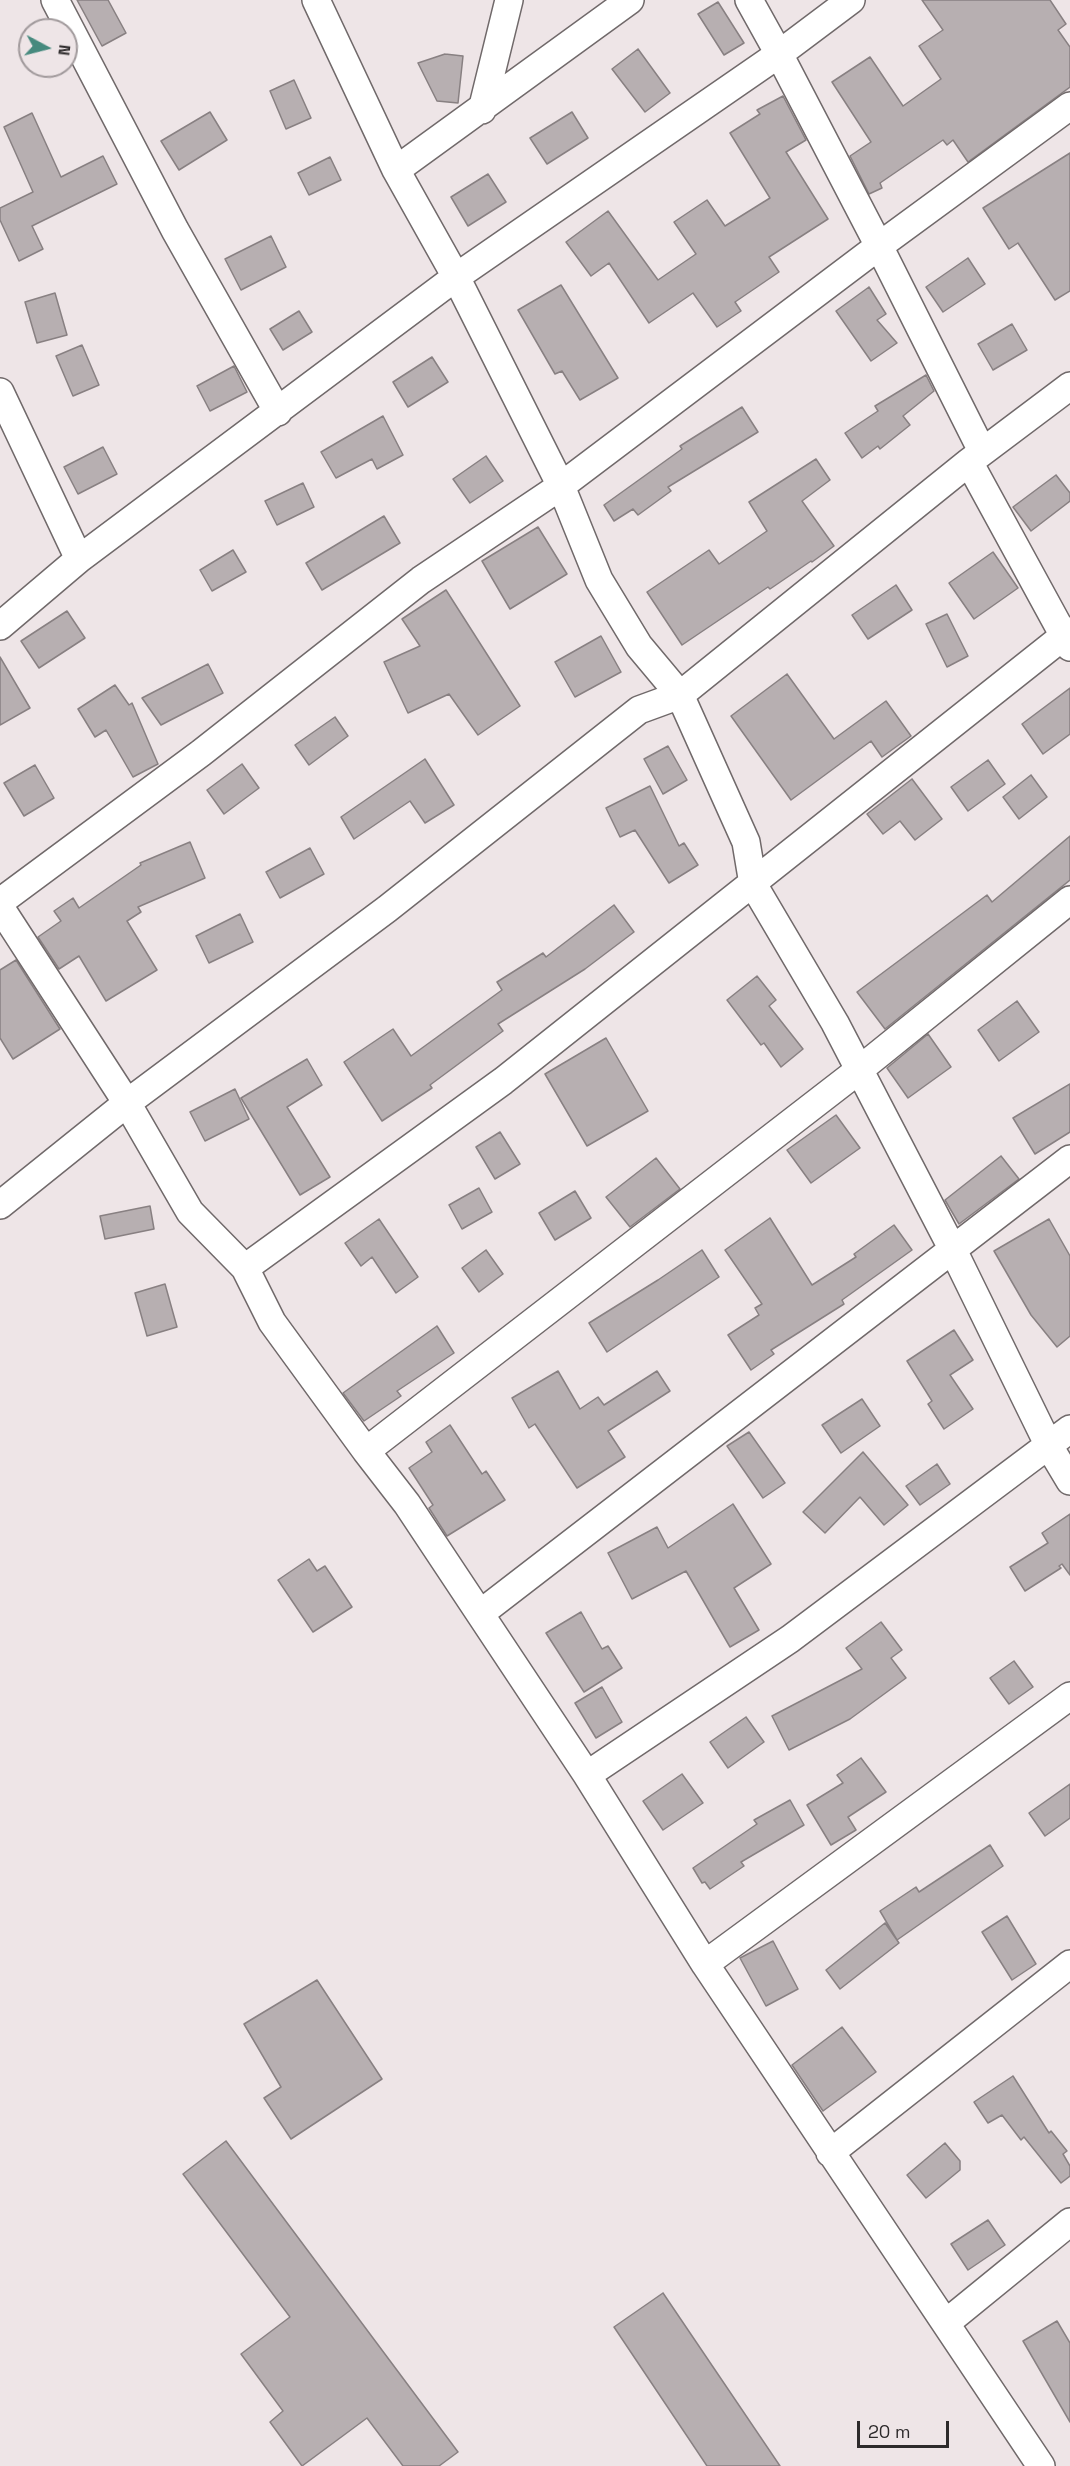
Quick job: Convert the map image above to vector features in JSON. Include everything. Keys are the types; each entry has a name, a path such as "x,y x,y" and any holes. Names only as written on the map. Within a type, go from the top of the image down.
{"street":[{"path":"55,0 175,230 278,412"},
{"path":"316,0 396,170 456,277 561,486 599,580 639,646 680,695 746,842 753,884 836,1023 952,1248 1060,1438 1070,1481"},
{"path":"482,110 509,0"},
{"path":"396,170 482,110 630,0"},
{"path":"245,1268 503,1081 1068,638 976,456 879,246 779,54 748,0"},
{"path":"0,626 79,559 456,277 779,54 851,0"},
{"path":"0,902 201,753 422,579 561,486 879,246 1070,106"},
{"path":"0,1205 128,1103 387,909 639,710 680,695 976,456 1070,386"},
{"path":"0,392 79,559"},
{"path":"366,1451 859,1070 1070,900"},
{"path":"0,906 128,1103 190,1212 245,1268 272,1322 407,1504 481,1613 705,1964 1041,2466"},
{"path":"481,1613 1070,1159"},
{"path":"586,1775 790,1639 1060,1438"},
{"path":"705,1964 1070,1696"},
{"path":"830,2153 1070,1964"},
{"path":"946,2323 1070,2222"}],"building":[{"path":"77,0 108,0 126,33 102,46"},
{"path":"922,0 1050,0 1066,24 1058,30 1070,47 1070,87 968,162 953,140 947,145 943,140 880,183 882,188 869,194 850,156 871,142 832,82 870,57 903,106 941,79 919,46 943,30"},
{"path":"718,2 744,43 724,55 698,14"},
{"path":"638,49 670,93 645,112 612,69"},
{"path":"445,54 463,56 458,103 437,101 418,63"},
{"path":"294,80 311,118 286,129 270,91"},
{"path":"783,96 806,140 786,152 828,219 769,257 779,272 735,302 741,311 717,327 693,293 649,323 609,263 591,276 566,242 608,211 658,280 696,254 674,222 707,200 725,226 770,198 730,133 760,114 757,110"},
{"path":"210,112 227,140 179,170 161,141"},
{"path":"572,112 588,138 547,164 530,138"},
{"path":"32,113 61,177 103,156 117,184 32,226 43,249 19,261 0,220 0,208 33,192 4,127"},
{"path":"1070,153 1070,291 1055,300 1018,243 1009,249 983,208"},
{"path":"330,157 341,180 309,195 298,173"},
{"path":"488,174 506,202 468,226 451,197"},
{"path":"271,236 286,267 241,290 225,259"},
{"path":"968,258 985,284 943,312 926,287"},
{"path":"561,285 618,378 580,400 562,371 555,374 518,310"},
{"path":"869,287 886,314 877,320 897,343 871,361 836,311"},
{"path":"55,293 67,335 37,343 25,302"},
{"path":"299,311 312,332 283,350 270,329"},
{"path":"1012,324 1027,350 993,370 978,344"},
{"path":"82,345 99,385 73,396 56,356"},
{"path":"432,357 448,382 408,407 393,382"},
{"path":"234,366 247,392 210,411 197,386"},
{"path":"926,375 934,391 903,416 910,425 880,449 878,446 862,458 845,433 878,411 875,406"},
{"path":"742,407 758,432 668,487 671,491 638,515 633,509 614,521 604,505 682,449 680,446"},
{"path":"383,416 403,455 377,469 372,459 336,478 321,452"},
{"path":"103,447 117,474 78,494 64,467"},
{"path":"486,456 503,481 470,503 453,479"},
{"path":"816,459 830,480 802,501 834,546 682,645 647,592 709,550 719,564 767,531 749,502"},
{"path":"1056,475 1070,493 1070,501 1031,531 1013,507"},
{"path":"303,483 314,507 277,525 265,501"},
{"path":"384,516 400,543 322,590 306,563"},
{"path":"538,527 567,574 510,609 482,561"},
{"path":"233,550 246,572 212,591 200,570"},
{"path":"993,552 1018,588 974,619 949,583"},
{"path":"896,585 912,610 868,639 852,615"},
{"path":"446,590 520,706 478,735 449,694 408,713 384,662 420,646 402,619"},
{"path":"67,611 85,638 39,668 21,641"},
{"path":"947,614 968,656 947,667 926,624"},
{"path":"601,636 621,672 575,697 555,662"},
{"path":"0,657 30,708 0,725"},
{"path":"208,664 223,693 161,725 142,698"},
{"path":"787,674 834,739 886,701 911,736 882,757 871,741 791,800 731,716"},
{"path":"115,685 129,705 132,703 158,764 133,777 106,730 95,737 78,709"},
{"path":"1070,688 1070,734 1043,754 1022,724"},
{"path":"335,717 348,736 309,765 295,745"},
{"path":"668,746 687,780 663,794 644,759"},
{"path":"425,759 454,805 425,823 410,801 354,839 341,817"},
{"path":"988,760 1005,784 968,811 951,787"},
{"path":"242,764 259,788 224,814 207,790"},
{"path":"35,765 54,798 24,816 4,783"},
{"path":"1031,775 1047,797 1019,819 1003,797"},
{"path":"912,779 942,819 915,840 900,821 883,834 867,814"},
{"path":"650,786 679,846 684,843 698,865 669,883 635,830 620,837 606,808"},
{"path":"1070,836 1070,880 885,1029 857,992 987,895 992,902"},
{"path":"190,842 205,878 138,907 141,912 127,921 157,970 106,1001 79,956 59,969 38,937 61,921 54,911 73,898 79,908 141,865 140,863"},
{"path":"310,848 324,874 280,898 266,872"},
{"path":"614,905 634,932 585,969 498,1024 503,1031 430,1085 432,1088 382,1121 344,1062 393,1029 411,1056 502,990 497,982 543,953 546,957"},
{"path":"240,914 253,942 209,963 196,936"},
{"path":"16,960 60,1029 13,1059 0,1038 0,970"},
{"path":"757,976 776,1000 769,1006 803,1049 781,1067 764,1043 761,1045 727,1000"},
{"path":"1017,1001 1039,1032 999,1061 978,1030"},
{"path":"928,1034 951,1067 908,1098 887,1068"},
{"path":"606,1038 648,1111 587,1146 545,1074"},
{"path":"307,1059 322,1085 287,1107 330,1177 300,1195 241,1098"},
{"path":"1070,1084 1070,1132 1035,1154 1013,1118"},
{"path":"235,1089 249,1119 205,1141 190,1112"},
{"path":"836,1115 860,1148 811,1183 787,1150"},
{"path":"500,1132 520,1164 495,1179 476,1147"},
{"path":"1001,1156 1019,1179 959,1224 945,1200"},
{"path":"656,1158 680,1189 630,1227 606,1197"},
{"path":"479,1188 492,1212 462,1229 449,1205"},
{"path":"575,1191 591,1218 555,1240 539,1213"},
{"path":"150,1206 154,1229 105,1239 100,1216"},
{"path":"770,1218 812,1285 856,1257 854,1254 894,1225 912,1250 842,1300 844,1304 771,1350 774,1354 751,1370 728,1335 759,1315 755,1308 762,1304 725,1250"},
{"path":"379,1219 418,1277 396,1293 372,1257 361,1266 345,1243"},
{"path":"1049,1219 1070,1256 1070,1336 1057,1347 1031,1315 994,1251"},
{"path":"486,1250 503,1274 479,1292 462,1268"},
{"path":"702,1250 719,1277 607,1352 589,1323"},
{"path":"165,1284 177,1327 147,1336 135,1293"},
{"path":"437,1326 454,1353 397,1391 401,1396 364,1421 343,1393"},
{"path":"954,1330 973,1360 950,1375 973,1409 944,1429 928,1404 932,1401 907,1361"},
{"path":"558,1371 580,1409 598,1397 604,1405 657,1371 670,1391 608,1431 625,1457 577,1488 535,1424 529,1428 512,1398"},
{"path":"862,1399 880,1426 841,1453 822,1425"},
{"path":"450,1425 482,1474 486,1471 505,1500 447,1536 429,1508 433,1505 409,1468 432,1452 426,1442"},
{"path":"749,1432 785,1483 763,1498 727,1446"},
{"path":"863,1452 908,1505 884,1525 860,1497 825,1533 803,1512"},
{"path":"937,1464 950,1484 920,1505 906,1486"},
{"path":"733,1504 771,1564 734,1588 759,1630 730,1647 686,1571 632,1599 608,1553 657,1527 668,1548"},
{"path":"1070,1514 1070,1575 1062,1564 1059,1566 1061,1568 1025,1591 1010,1567 1048,1543 1042,1533"},
{"path":"309,1559 317,1571 325,1566 352,1607 313,1632 278,1580"},
{"path":"581,1612 602,1649 608,1646 622,1668 584,1692 546,1633"},
{"path":"881,1622 902,1650 891,1658 906,1678 850,1719 789,1750 772,1716 862,1669 846,1648"},
{"path":"1014,1661 1033,1687 1009,1704 990,1678"},
{"path":"602,1687 622,1722 596,1738 575,1703"},
{"path":"746,1717 764,1742 728,1768 710,1742"},
{"path":"861,1758 886,1792 848,1817 856,1830 831,1845 807,1805 843,1783 837,1775"},
{"path":"682,1774 703,1803 663,1830 643,1801"},
{"path":"1070,1784 1070,1818 1045,1836 1029,1813"},
{"path":"790,1800 804,1825 741,1862 744,1866 710,1889 705,1882 702,1883 693,1868 757,1824 754,1820"},
{"path":"990,1845 1003,1866 897,1940 880,1911 916,1887 919,1892"},
{"path":"1007,1916 1036,1964 1012,1980 982,1932"},
{"path":"885,1923 899,1943 840,1989 826,1970"},
{"path":"773,1941 798,1989 766,2006 740,1958"},
{"path":"317,1980 382,2079 291,2139 264,2098 281,2087 244,2024"},
{"path":"842,2027 876,2072 823,2111 792,2065"},
{"path":"1013,2076 1049,2133 1051,2131 1067,2151 1063,2154 1070,2166 1070,2176 1061,2183 1024,2137 1021,2140 1002,2115 988,2123 974,2102"},
{"path":"226,2141 458,2452 439,2466 403,2466 367,2418 302,2466 270,2422 283,2411 241,2354 290,2317 183,2174"},
{"path":"945,2143 960,2161 960,2170 926,2198 907,2175"},
{"path":"988,2220 1005,2245 968,2270 951,2244"},
{"path":"663,2293 780,2466 707,2466 614,2327"},
{"path":"1057,2321 1070,2343 1070,2422 1023,2341"}]}
